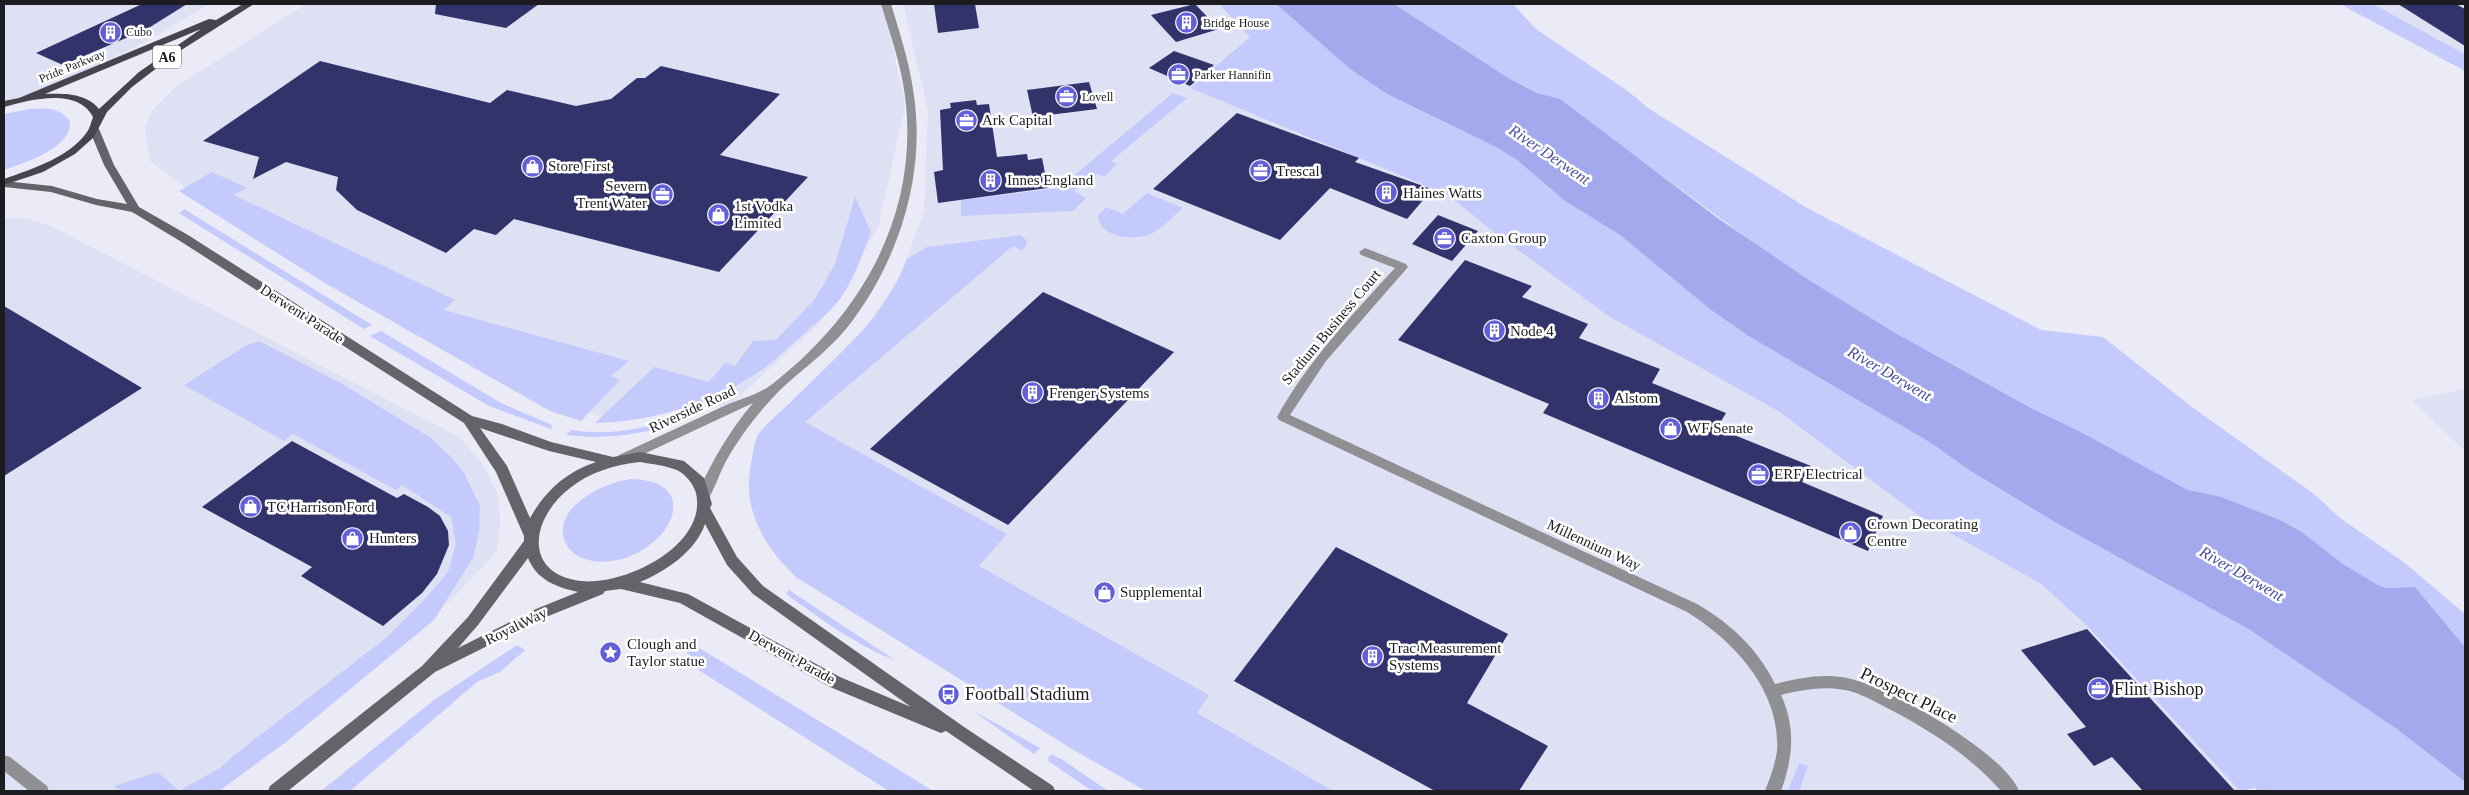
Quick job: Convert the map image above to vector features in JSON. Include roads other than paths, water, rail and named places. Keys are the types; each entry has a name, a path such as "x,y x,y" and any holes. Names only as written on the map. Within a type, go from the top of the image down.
{"main road":[{"name":"Pride Parkway","path":"10,102 246,5"},
{"name":"Pride Parkway","path":"98,117 119,94 149,69 246,5"},
{"name":"A6","path":"4,183 58,160 79,145 94,129 98,117 89,105 78,99 56,96 10,102"}],"street":[{"name":"Riverside Road","path":"704,501 715,465 728,444 774,389 818,351 855,308 880,266 901,211 910,160 911,110 906,73 886,4"},
{"name":"Derwent Parade","path":"94,129 110,165 135,209"},
{"name":"Derwent Parade","path":"4,183 52,189 96,202 135,209 184,238 468,420 504,429 549,446 618,460"},
{"name":"Stadium Business Court","path":"1283,417 1292,400 1343,334 1402,267 1365,252"},
{"name":"Riverside Road","path":"618,460 774,389"},
{"name":"Millennium Way","path":"1283,417 1692,608 1718,624 1756,664 1771,691 1779,712 1785,741 1782,766 1773,791"},
{"name":"Derwent Parade","path":"468,420 502,470 530,539"},
{"path":"656,458 676,463 691,473 704,501 696,532 678,553 652,572 615,585 584,587 553,579 539,568 531,553 530,539 542,507 558,490 577,476 618,460 656,458"},
{"name":"Derwent Parade","path":"704,501 732,561 758,590 962,734 1047,791"},
{"name":"Royal Way","path":"276,791 426,671 478,616 530,539"},
{"name":"Derwent Parade","path":"615,585 683,598 835,682 962,734"},
{"name":"Royal Way","path":"426,671 541,612 615,585"},
{"name":"Prospect Place","path":"1771,691 1804,684 1831,683 1866,690 1952,735 1986,764 2011,791"},
{"path":"4,762 41,791"}],"water":[{"name":"River Derwent","path":"1276,4 1394,4 1510,79 1537,93 1560,99 1719,219 1809,280 1897,334 2031,408 2079,431 2188,490 2221,497 2280,520 2302,532 2343,564 2378,585 2386,588 2415,587 2465,647 2465,782 2398,730 2250,630 2053,521 1969,470 1931,443 1750,337 1711,310 1620,235 1565,201 1517,160 1496,147 1387,94 1350,69"}],"place":[{"name":"Bridge House","path":"1187,23"},
{"name":"Cubo","path":"110,32"},
{"name":"Parker Hannifin","path":"1178,75"},
{"name":"Lovell","path":"1066,97"},
{"name":"Ark Capital","path":"966,120"},
{"name":"Store First","path":"532,166"},
{"name":"Trescal","path":"1260,171"},
{"name":"Innes England","path":"991,180"},
{"name":"Haines Watts","path":"1387,193"},
{"name":"Severn Trent Water","path":"663,195"},
{"name":"1st Vodka Limited","path":"718,215"},
{"name":"Caxton Group","path":"1445,238"},
{"name":"Node 4","path":"1494,331"},
{"name":"Frenger Systems","path":"1033,393"},
{"name":"Alstom","path":"1598,398"},
{"name":"WF Senate","path":"1671,428"},
{"name":"ERF Electrical","path":"1758,474"},
{"name":"TC Harrison Ford","path":"251,507"},
{"name":"Crown Decorating Centre","path":"1851,533"},
{"name":"Hunters","path":"353,538"},
{"name":"Supplemental","path":"1104,592"},
{"name":"Clough and Taylor statue","path":"611,653"},
{"name":"Trac Measurement Systems","path":"1373,657"},
{"name":"Flint Bishop","path":"2098,689"},
{"name":"Football Stadium","path":"949,694"}]}
